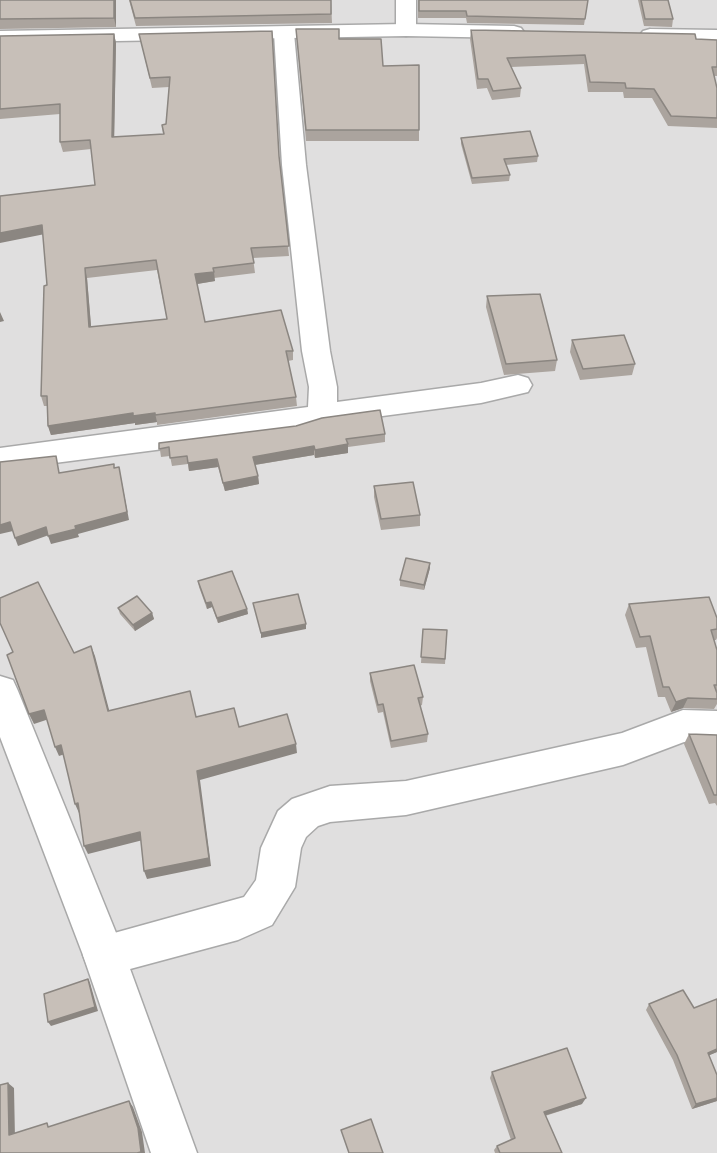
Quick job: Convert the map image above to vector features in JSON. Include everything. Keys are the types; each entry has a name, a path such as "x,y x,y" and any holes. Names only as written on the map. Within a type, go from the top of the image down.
{"street":[{"path":"406,0 406,30"},
{"path":"0,37 406,30 537,33"},
{"path":"284,33 294,165 316,351 323,387 322,414"},
{"path":"633,34 717,36"},
{"path":"0,459 296,421 322,414 481,393 518,385"},
{"path":"0,691 104,955 174,1153"},
{"path":"104,955 238,920 258,911 275,887 281,848 292,824 306,812 330,804 406,798 532,770 623,749 683,726 717,727"}],"shaded area":[{"path":"0,0 717,0 717,1153 0,1153"}],"building":[{"path":"0,0 114,0 114,18 0,19"},
{"path":"130,0 331,0 331,14 135,18"},
{"path":"419,0 588,0 585,19 467,16 466,11 419,11"},
{"path":"641,0 668,0 673,19 645,19"},
{"path":"296,29 339,29 339,39 381,39 383,66 419,65 419,130 306,130"},
{"path":"471,30 695,34 696,39 717,40 717,67 712,67 717,88 717,118 671,116 654,89 626,88 625,83 590,82 585,55 507,58 521,88 493,91 488,79 478,79"},
{"path":"272,31 279,156 289,246 251,248 254,263 213,268 214,272 195,274 205,322 281,310 293,351 286,351 296,397 155,415 155,413 133,416 133,413 48,426 47,396 41,396 44,286 47,285 42,225 0,233 0,196 95,185 90,140 60,142 60,104 0,109 0,36 114,34 112,137 164,134 162,125 166,124 170,77 150,78 139,34","holes":["156,260 167,319 89,327 85,268"]},
{"path":"530,131 538,156 504,159 510,175 472,178 461,138"},
{"path":"540,294 557,360 506,364 487,296"},
{"path":"624,335 635,364 583,369 572,340"},
{"path":"380,410 385,434 346,439 348,444 315,450 314,446 253,457 258,476 223,483 217,459 188,463 187,456 170,458 169,447 159,449 159,443 296,426 322,418"},
{"path":"56,456 59,473 114,464 114,468 119,467 127,512 48,536 46,527 15,538 10,522 0,525 0,462"},
{"path":"413,482 420,515 381,519 374,486"},
{"path":"406,558 430,563 424,585 400,580"},
{"path":"232,571 247,609 217,618 211,602 206,603 198,581"},
{"path":"38,582 74,653 91,646 108,711 190,691 196,717 234,708 239,727 287,714 296,744 197,771 209,858 144,871 140,832 84,846 78,803 75,804 61,745 55,747 44,710 29,714 7,655 13,652 0,623 0,598"},
{"path":"298,594 306,624 261,633 253,603"},
{"path":"137,596 152,613 133,625 118,608"},
{"path":"709,597 717,618 717,629 711,630 717,650 717,685 714,685 717,699 688,698 676,702 669,687 663,687 650,636 640,637 629,604"},
{"path":"423,629 447,630 445,659 421,657"},
{"path":"414,665 423,697 418,698 428,734 391,741 383,704 378,705 370,673"},
{"path":"689,734 717,735 717,795 714,795"},
{"path":"88,979 95,1007 48,1022 44,994"},
{"path":"683,990 694,1008 717,999 717,1049 708,1053 717,1075 717,1098 696,1104 677,1055 649,1004"},
{"path":"567,1048 586,1098 544,1112 562,1153 500,1153 497,1146 515,1138 492,1072"},
{"path":"8,1083 9,1135 47,1123 48,1127 129,1101 138,1128 141,1152 0,1153 0,1085"},
{"path":"371,1119 383,1153 349,1153 341,1130"}]}
